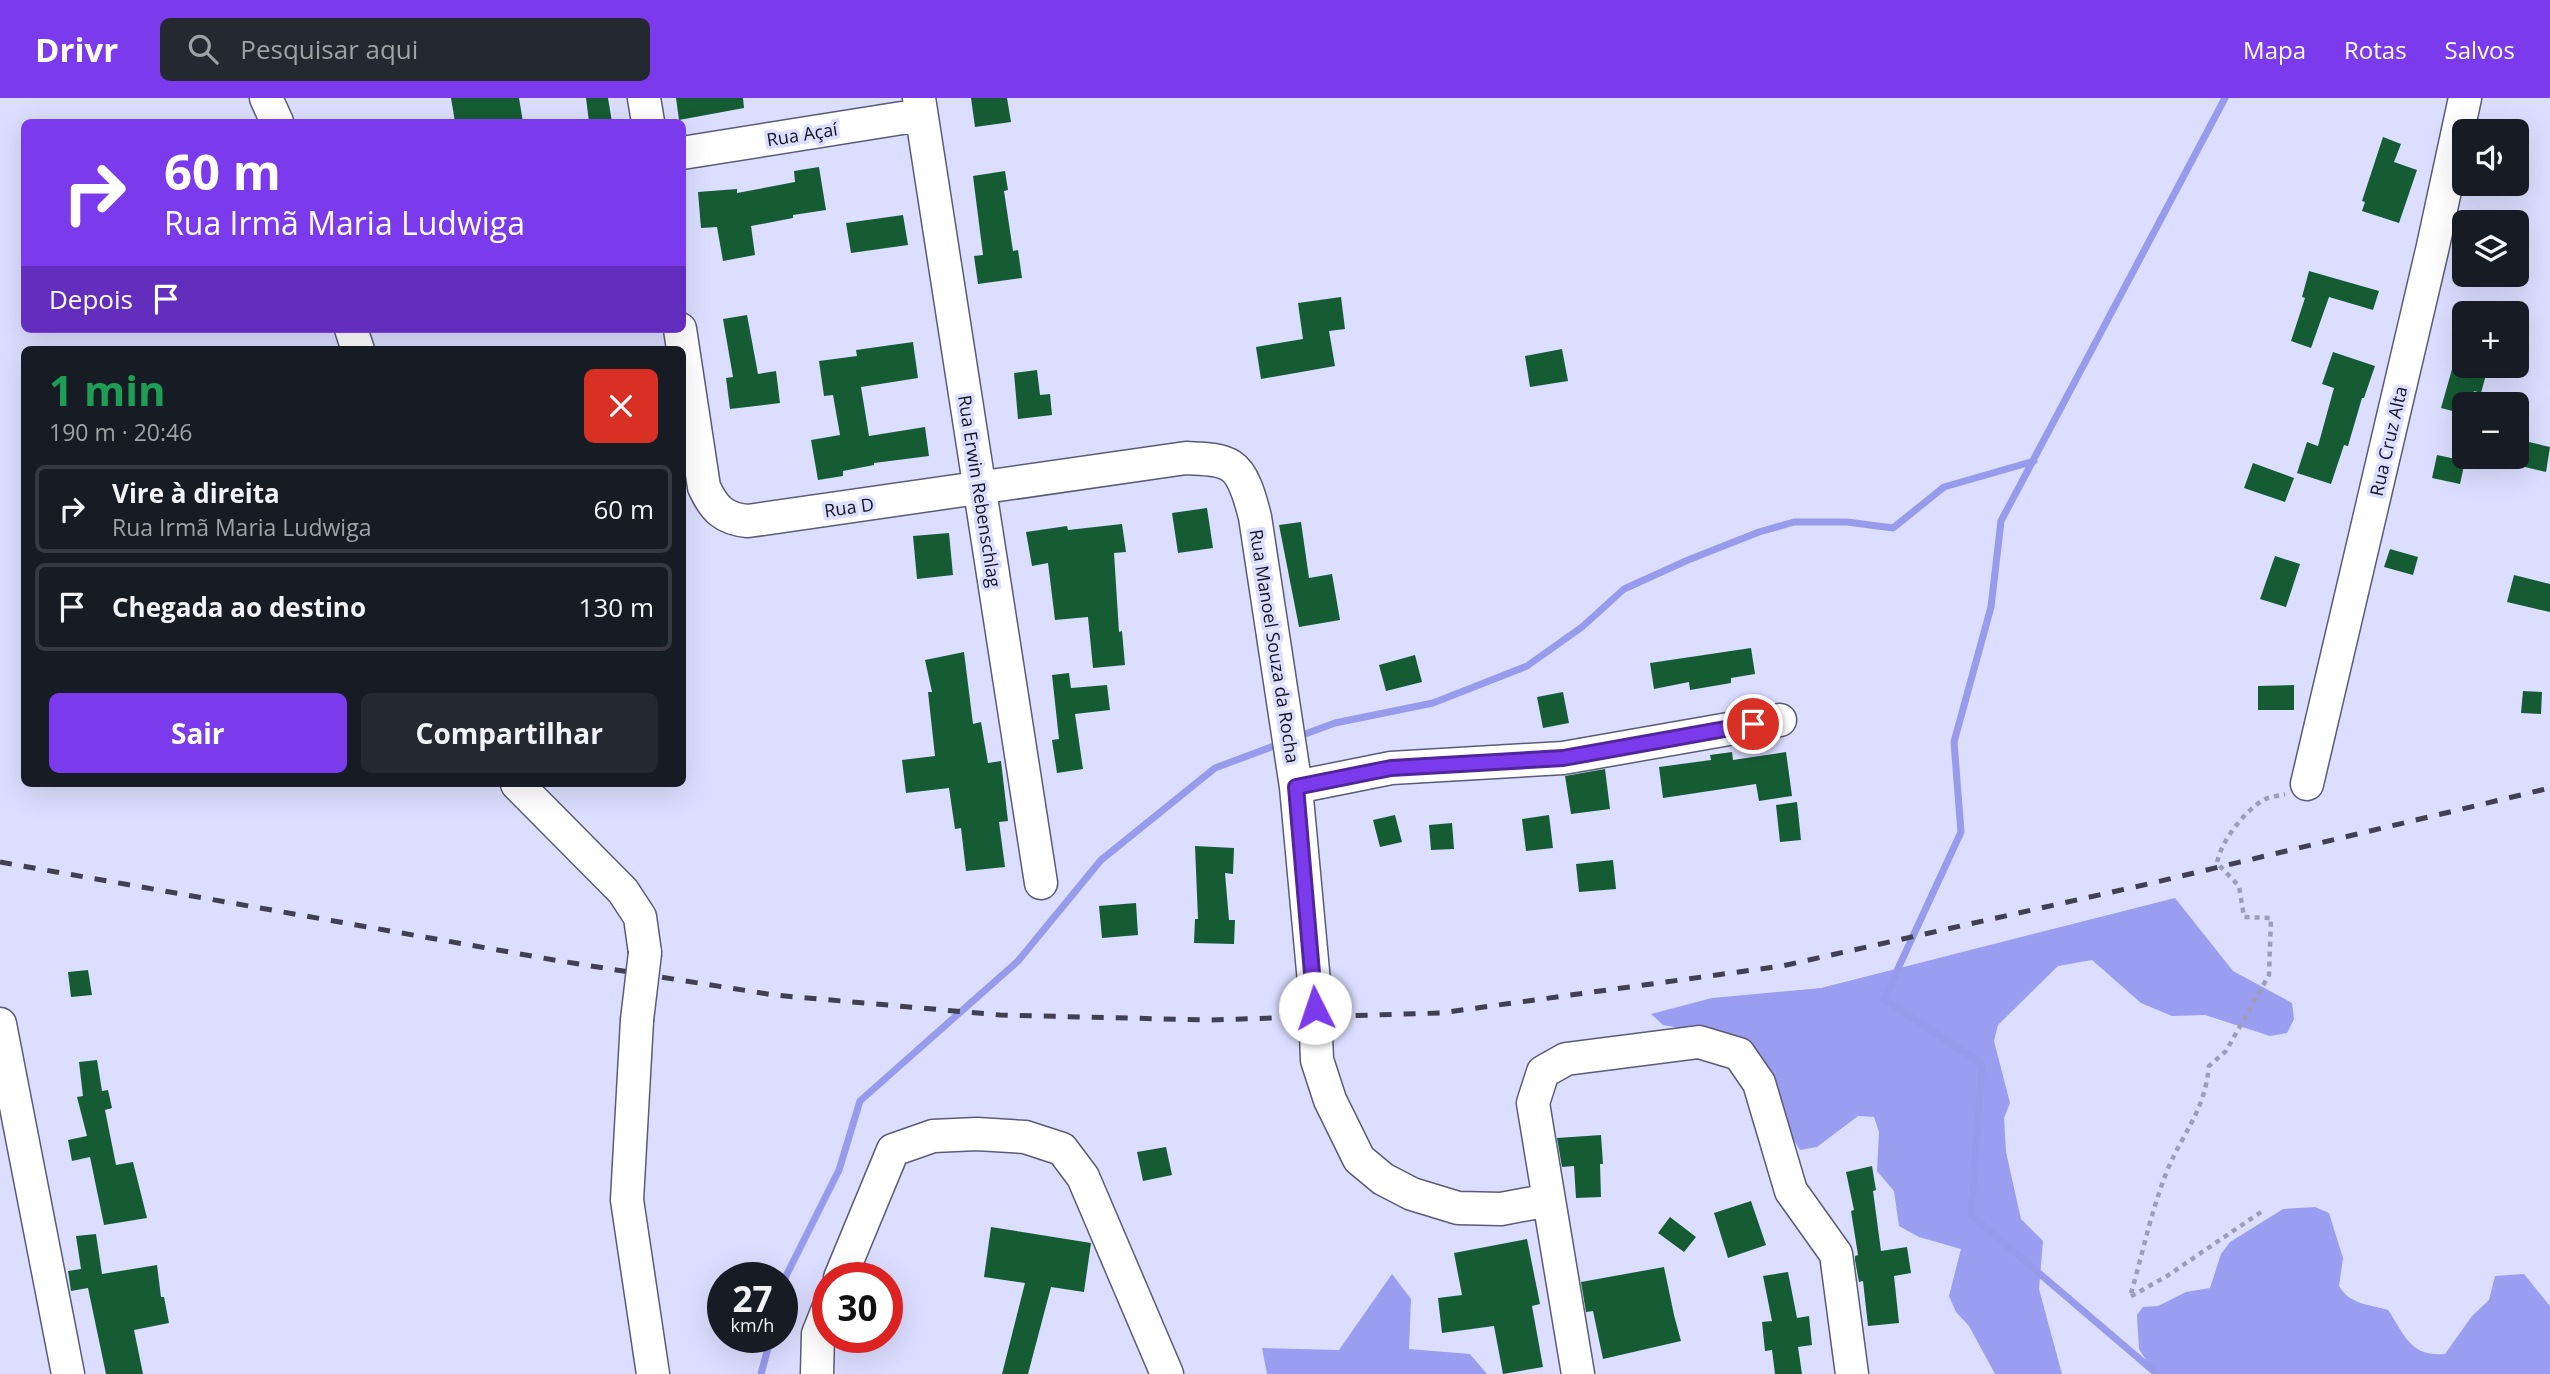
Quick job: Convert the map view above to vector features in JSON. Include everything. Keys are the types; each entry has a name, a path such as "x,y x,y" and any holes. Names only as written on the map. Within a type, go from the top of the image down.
{"street":[{"path":"266,98 276,119"},
{"path":"644,98 648,119"},
{"name":"Rua Cruz Alta","path":"2307,784 2465,98"},
{"name":"Rua Açaí","path":"686,152 920,106"},
{"name":"Rua Erwin Rebenschlag","path":"920,106 1041,883"},
{"name":"Rua D","path":"686,368 704,487 710,502 720,513 732,520 748,521 979,488"},
{"name":"Rua Manoel Souza da Rocha","path":"979,488 1186,458 1212,460 1231,466 1247,489 1255,517 1296,787 1314,982 1317,1060 1330,1100 1359,1158 1383,1179 1412,1194 1458,1208 1501,1209 1549,1200"},
{"path":"1296,787 1391,768 1563,758 1780,720"},
{"path":"520,787 623,891 640,917 645,953 637,1020 627,1200 653,1374"},
{"path":"0,1024 68,1374"},
{"path":"1578,1374 1533,1103 1543,1072 1566,1059 1699,1042 1739,1054 1759,1083 1791,1191 1836,1254 1852,1374"},
{"path":"847,1262 893,1150 933,1136 977,1134 1025,1137 1062,1149 1083,1177 1167,1374"},
{"path":"817,1374 818,1353"}],"path":[{"path":"2261,1212 2167,1276 2130,1297 2167,1171 2200,1110 2207,1088 2209,1066 2226,1051 2269,975 2271,918 2244,917 2239,886 2217,863 2220,850 2247,814 2264,799 2298,791 2307,784"}],"shaded area":[{"path":"2175,898 2233,971 2292,1003 2294,1019 2287,1033 2270,1036 2205,1015 2172,1016 2141,1003 2092,960 2058,966 1998,1025 1994,1041 2010,1103 2004,1118 2006,1152 2021,1219 2043,1241 2039,1289 2062,1374 1995,1374 1949,1296 1961,1249 1919,1237 1899,1226 1894,1191 1877,1171 1879,1132 1874,1117 1858,1116 1817,1147 1800,1150 1730,1037 1663,1025 1651,1014 1712,998 1821,988"},
{"path":"2315,1207 2329,1213 2343,1258 2339,1286 2343,1292 2360,1303 2388,1310 2404,1336 2424,1352 2445,1354 2472,1316 2489,1300 2495,1276 2524,1274 2550,1306 2550,1374 2155,1374 2139,1349 2137,1315 2143,1307 2158,1306 2186,1292 2210,1288 2221,1254 2230,1242 2283,1209"},
{"path":"1392,1274 1411,1299 1409,1349 1470,1354 1487,1374 1267,1374 1262,1348 1339,1350"}],"building":[{"path":"451,98 519,98 522,119 454,119"},
{"path":"586,98 608,98 612,119 589,119"},
{"path":"676,98 743,98 744,108 679,119"},
{"path":"971,98 1007,98 1011,122 975,127"},
{"path":"2383,137 2401,144 2394,162 2417,170 2399,223 2362,211 2365,202 2362,201"},
{"path":"819,167 826,210 751,226 755,255 723,261 717,227 701,228 698,192 737,189 737,193 795,182 794,171"},
{"path":"1005,171 1008,190 1004,191 1013,251 1018,250 1022,278 978,284 974,256 983,255 973,176"},
{"path":"903,215 908,245 851,253 846,223"},
{"path":"2309,271 2379,291 2373,310 2329,297 2311,348 2291,341 2305,298 2302,297"},
{"path":"1341,297 1345,329 1329,331 1335,366 1261,379 1256,347 1303,339 1298,303"},
{"path":"747,315 758,374 776,371 780,403 730,409 726,378 733,377 723,319"},
{"path":"913,342 918,378 861,387 869,436 925,427 929,456 874,463 843,471 843,476 818,480 811,440 840,435 833,395 824,396 819,361 857,356 856,350"},
{"path":"1562,349 1568,381 1530,387 1525,356"},
{"path":"2333,352 2375,366 2348,446 2344,445 2331,484 2297,473 2307,442 2318,446 2334,388 2322,384"},
{"path":"2452,369 2452,378 2485,378 2481,392 2452,392 2452,411 2441,408"},
{"path":"1037,370 1040,395 1050,394 1052,415 1018,419 1014,373"},
{"path":"2529,442 2550,447 2546,472 2529,468"},
{"path":"2437,455 2452,458 2452,469 2463,469 2460,484 2432,478"},
{"path":"2253,463 2294,478 2285,502 2244,488"},
{"path":"1207,508 1213,548 1178,553 1172,513"},
{"path":"1301,522 1309,578 1332,574 1340,620 1299,627 1279,525"},
{"path":"1122,524 1126,552 1114,553 1119,632 1122,631 1125,665 1093,668 1088,617 1055,620 1048,563 1032,566 1026,532 1067,526 1068,530"},
{"path":"949,533 953,575 917,579 913,536"},
{"path":"2390,549 2418,557 2413,575 2384,567"},
{"path":"2275,556 2300,564 2286,607 2260,599"},
{"path":"2514,575 2550,584 2550,612 2507,602"},
{"path":"1751,648 1755,674 1731,678 1731,683 1690,690 1689,682 1654,689 1650,663"},
{"path":"964,652 973,724 981,722 988,763 1001,761 1008,821 999,822 1005,867 966,871 961,828 955,829 949,788 906,793 902,760 935,756 928,692 932,692 925,660"},
{"path":"1415,655 1422,682 1386,691 1379,665"},
{"path":"1069,673 1071,688 1107,685 1110,710 1075,714 1083,769 1057,773 1052,740 1059,739 1052,675"},
{"path":"2294,685 2294,710 2258,710 2258,686"},
{"path":"2523,691 2542,692 2541,714 2521,713"},
{"path":"1563,692 1569,723 1543,728 1537,697"},
{"path":"1732,752 1733,760 1786,752 1792,796 1759,801 1756,784 1663,798 1659,767 1711,760 1710,755"},
{"path":"1605,769 1610,809 1571,814 1565,776"},
{"path":"1797,802 1801,840 1780,842 1776,805"},
{"path":"1395,815 1402,842 1380,847 1373,820"},
{"path":"1549,815 1553,848 1526,851 1522,819"},
{"path":"1452,823 1454,849 1431,850 1429,825"},
{"path":"1195,846 1234,848 1233,874 1225,873 1229,920 1235,920 1234,944 1194,943 1195,919 1198,919"},
{"path":"1613,860 1616,889 1579,892 1576,864"},
{"path":"1136,903 1138,935 1102,938 1099,906"},
{"path":"88,970 92,995 71,997 68,972"},
{"path":"97,1060 102,1091 108,1090 112,1108 105,1110 116,1165 133,1162 147,1218 104,1225 90,1157 72,1161 68,1140 87,1136 77,1097 83,1096 79,1062"},
{"path":"1601,1135 1601,1197 1576,1198 1574,1166 1562,1167 1557,1138"},
{"path":"1166,1147 1172,1175 1143,1181 1137,1152"},
{"path":"1872,1166 1881,1251 1907,1247 1911,1273 1894,1276 1899,1323 1868,1326 1863,1281 1859,1282 1855,1260 1858,1255 1851,1211 1854,1210 1846,1172"},
{"path":"1751,1201 1766,1245 1728,1258 1714,1213"},
{"path":"1670,1217 1696,1237 1684,1252 1658,1233"},
{"path":"991,1227 1091,1243 1084,1292 1051,1287 1028,1374 1002,1374 1025,1283 984,1277"},
{"path":"96,1234 102,1274 157,1265 161,1297 164,1297 169,1323 134,1330 143,1374 106,1374 88,1288 71,1291 68,1271 81,1269 76,1236"},
{"path":"1527,1239 1540,1304 1532,1306 1543,1367 1503,1374 1494,1326 1442,1333 1438,1298 1462,1295 1454,1253"},
{"path":"1664,1267 1681,1341 1603,1359 1593,1311 1586,1312 1581,1282"},
{"path":"1788,1272 1797,1318 1809,1316 1812,1345 1798,1347 1802,1374 1775,1374 1772,1350 1765,1351 1762,1322 1772,1321 1763,1276"}],"waterway":[{"path":"2157,1374 1971,1215 1982,1064 1884,999 1961,832 1954,742 1991,607 2001,521 2225,98"},
{"path":"1297,737 1335,723 1433,703 1527,666 1582,627 1624,589 1759,532 1794,522 1847,522 1893,528 1944,487 2034,461"},
{"path":"793,1262 839,1170 860,1101 1018,961 1101,860 1215,768 1282,743"},
{"path":"761,1374 767,1353"}],"railway":[{"path":"0,862 560,961 774,995 1000,1015 1208,1020 1440,1013 1782,966 2148,884 2550,788"}],"route":[{"path":"1315,1008 1296,787 1391,768 1563,758 1753,724"}]}
